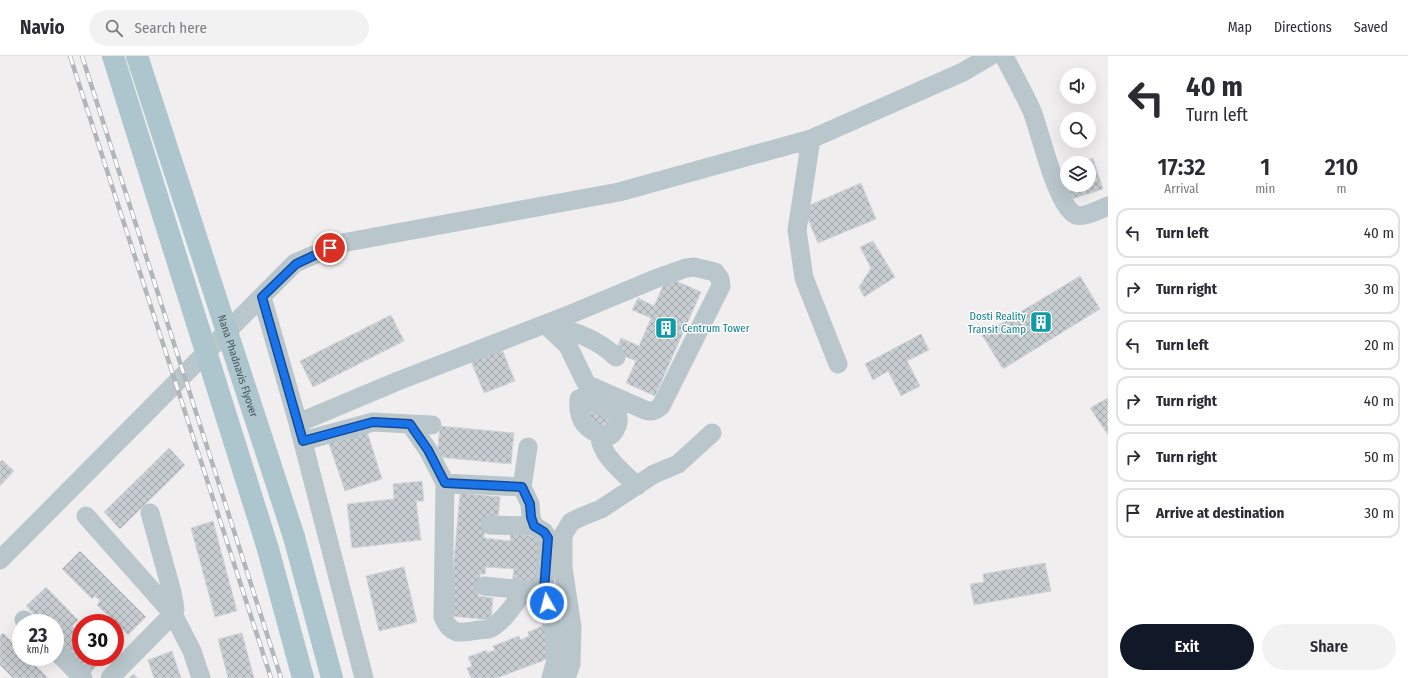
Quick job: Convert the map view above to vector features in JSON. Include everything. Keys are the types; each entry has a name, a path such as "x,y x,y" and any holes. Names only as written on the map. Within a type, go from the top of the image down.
{"main road":[{"path":"113,56 268,549 303,678"},
{"name":"Nana Phadnavis Flyover","path":"137,56 294,537 332,678"}],"street":[{"path":"0,560 296,264 342,242 619,192 811,139 963,72 990,56"},
{"path":"1004,56 1031,109 1056,184 1068,208 1076,215 1084,215 1108,206"},
{"path":"811,139 797,230 804,278 838,364"},
{"path":"300,432 398,381 545,324 655,279 686,268 694,267 715,272 720,279 721,286 660,406 656,410 645,410 588,385 568,346 545,324"},
{"path":"262,297 300,432 364,678"},
{"path":"545,324 574,331 606,347 616,357"},
{"path":"300,432 373,422 432,425"},
{"path":"410,424 428,450 445,483 443,617 447,627 455,632 464,633 492,628 535,590 548,538 544,532 534,526 490,525"},
{"path":"566,678 571,664 572,627 563,568 563,535 571,522 581,516 601,509 654,474 678,464 712,433"},
{"path":"604,442 637,486"},
{"path":"528,447 522,487 530,504 531,517 534,526"},
{"path":"445,483 522,487"},
{"path":"110,678 173,614 175,609 172,592 150,513"},
{"path":"86,516 173,614 192,651 201,678"},
{"path":"484,586 535,590"},
{"path":"535,590 556,641 556,660 551,678"},
{"path":"64,659 83,678"}],"building":[{"path":"1096,167 1103,189 1096,191"},
{"path":"861,183 876,219 818,243 803,208"},
{"path":"1069,192 1093,192 1071,199"},
{"path":"873,241 895,277 864,297 859,287 871,268 860,247"},
{"name":"Dosti Reality Transit Camp","path":"1080,276 1100,309 1003,369 982,335"},
{"name":"Centrum Tower","path":"667,277 701,292 655,396 626,383 636,361 615,352 621,338 639,346 651,318 632,310 638,298 654,306"},
{"path":"391,315 404,341 313,387 300,361"},
{"path":"921,334 929,350 907,361 920,386 901,396 888,371 873,380 865,364"},
{"path":"499,342 515,381 484,393 468,354"},
{"path":"1108,398 1108,435 1090,408"},
{"path":"584,401 614,416 609,433 585,421"},
{"path":"365,425 382,479 345,491 327,438"},
{"path":"440,426 514,433 511,464 437,457"},
{"path":"169,448 185,465 120,529 104,512"},
{"path":"2,460 14,471 0,486 0,462"},
{"path":"422,481 424,501 416,501 421,540 352,548 347,504 394,499 393,484"},
{"path":"460,493 500,497 498,519 486,518 484,538 510,541 511,534 544,537 540,585 512,583 514,569 486,567 485,574 480,574 478,596 493,598 491,620 449,616"},
{"path":"213,521 237,611 215,617 191,528"},
{"path":"80,551 146,617 128,635 124,631 124,614 106,614 97,605 100,601 95,596 92,599 62,569"},
{"path":"1045,563 1051,591 974,605 970,584 984,582 983,574"},
{"path":"404,567 417,622 379,631 366,576"},
{"path":"46,587 72,614 72,654 64,646 64,614 34,614 26,606"},
{"path":"548,624 555,656 497,678 471,678 467,668 472,666 468,657 487,650 487,653 495,650 493,646 519,636 520,640 529,636 528,632"},
{"path":"3,633 12,642 12,666 36,666 48,678 13,678 0,665 0,636"},
{"path":"242,633 254,678 228,678 218,639"},
{"path":"172,651 181,678 154,678 148,660"},
{"path":"83,666 97,666 90,673"},
{"path":"134,674 137,678 129,678"}],"railway":[{"path":"70,56 271,678"},
{"path":"82,56 281,678"}],"place":[{"name":"Dosti Reality Transit Camp","path":"1041,322"},
{"name":"Centrum Tower","path":"666,328"}],"route":[{"path":"330,248 296,264 262,297 303,441 373,422 410,424 428,450 445,483 522,487 530,504 531,517 534,526 540,528 548,538 544,590 547,603"}]}
